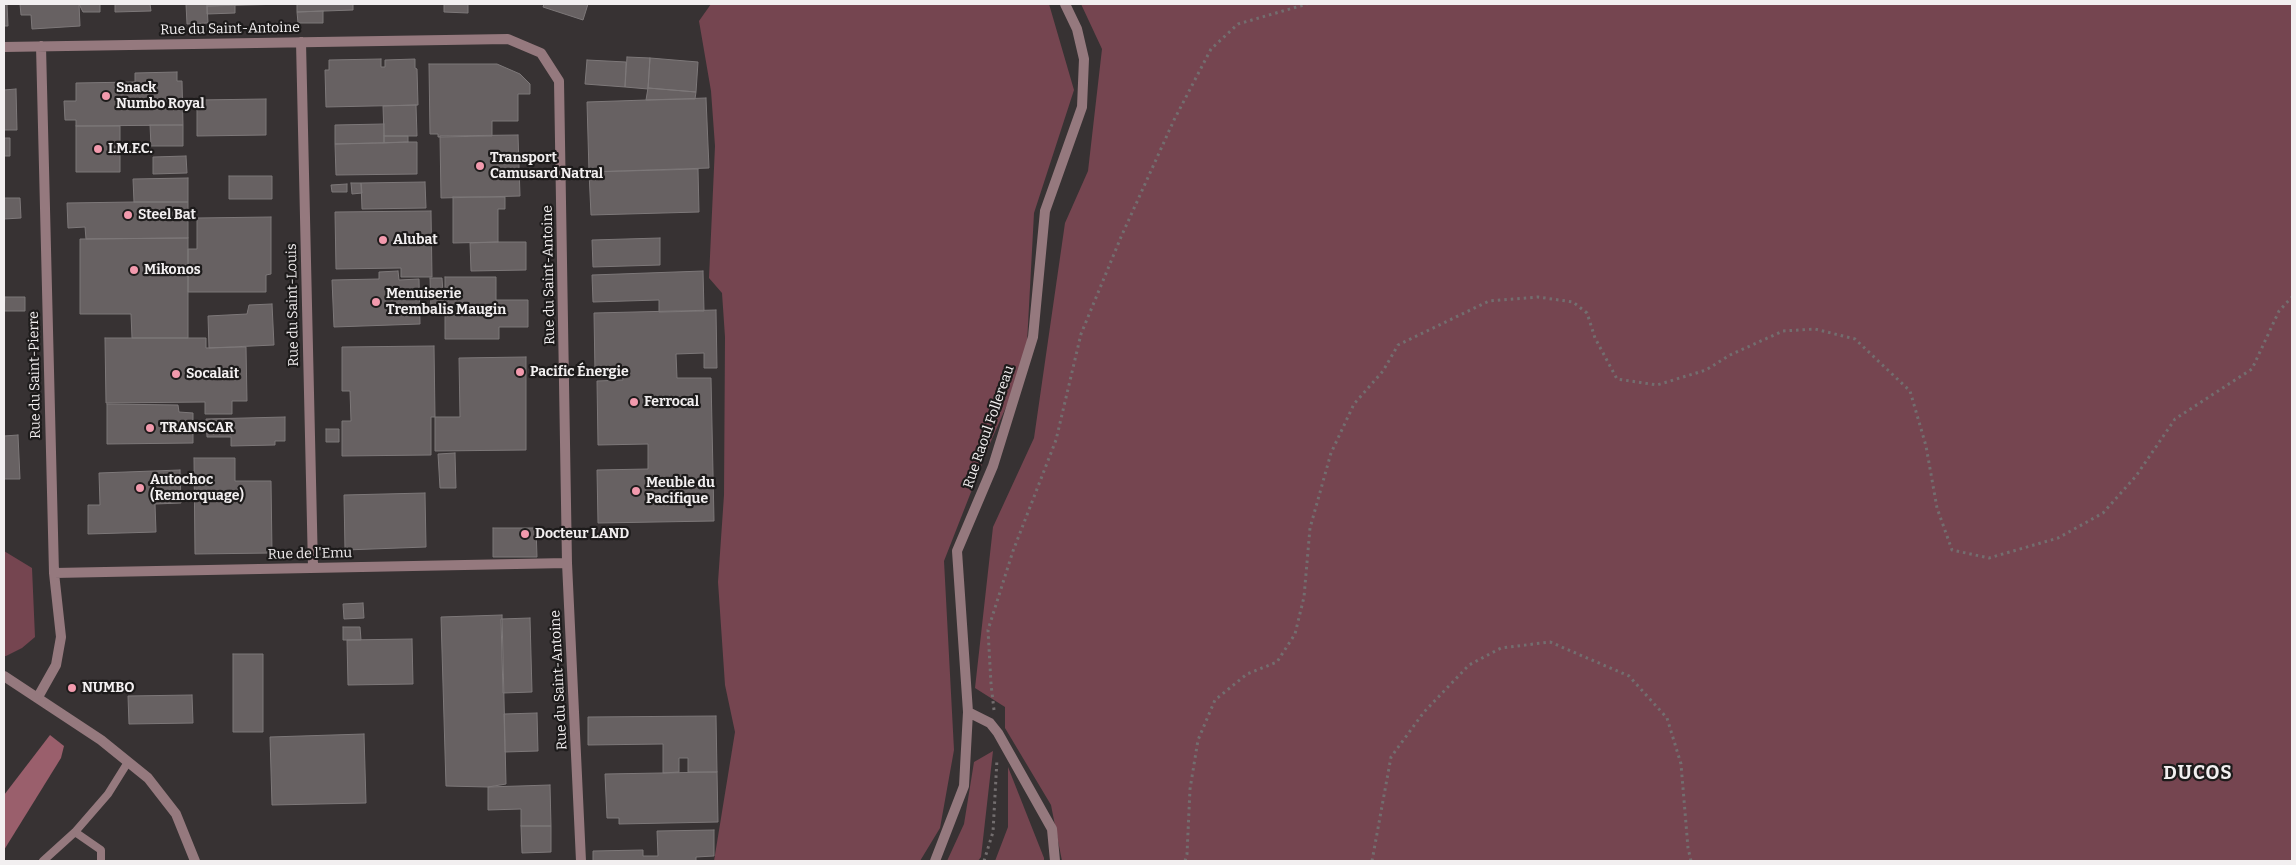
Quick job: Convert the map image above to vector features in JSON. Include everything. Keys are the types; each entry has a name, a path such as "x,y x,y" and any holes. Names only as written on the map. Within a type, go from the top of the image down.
{"street":[{"name":"Rue Raoul Follereau","path":"935,861 964,786 968,712 957,551 993,466 1033,337 1045,211 1082,107 1084,59 1076,28 1064,4"},
{"name":"Rue du Saint-Antoine","path":"4,47 508,39 541,53 559,81 567,563 581,861"},
{"name":"Rue du Saint-Louis","path":"301,42 313,568"},
{"name":"Rue du Saint-Pierre","path":"38,697 56,665 61,637 54,573 41,46"},
{"name":"Rue de l'Emu","path":"54,573 567,563"},
{"path":"4,676 101,740 148,778 176,814 195,861"},
{"path":"968,712 990,723 998,733 1052,829 1055,861"}],"lane":[{"path":"43,861 75,832 108,794 128,762"},
{"path":"75,832 101,850 101,861"}],"path":[{"path":"998,733 991,684 988,630 1013,551 1056,440 1081,334 1121,237 1174,120 1211,49 1238,24 1307,4"},
{"path":"1185,861 1190,789 1198,740 1215,700 1247,674 1277,662 1295,634 1304,597 1310,528 1330,453 1354,404 1383,371 1398,345 1489,300 1538,296 1573,302 1587,313 1595,338 1617,379 1657,385 1706,370 1730,355 1783,331 1815,329 1855,339 1910,391 1926,446 1937,508 1952,550 1988,558 2058,538 2103,514 2136,476 2176,419 2252,369 2279,311 2292,297"},
{"path":"1372,861 1391,757 1424,712 1469,665 1501,648 1550,642 1629,676 1667,718 1681,764 1688,848 1691,861"},
{"path":"984,861 993,832 997,757"}],"shaded area":[{"path":"711,4 1049,4 1074,90 1034,213 1026,362 991,441 944,561 954,750 940,828 920,861 714,861 735,732 725,685 718,582 724,495 725,337 722,293 709,278 715,146 711,91 699,21"},
{"path":"1081,4 2292,4 2292,861 1062,861 1051,805 1005,728 1005,707 975,688 993,527 1034,438 1065,223 1088,171 1102,49"},
{"path":"4,551 32,568 35,637 22,648 6,656 4,656"},
{"path":"50,735 64,746 61,758 4,850 4,795"},
{"path":"993,751 981,857 978,861 947,861 964,824 974,762"},
{"path":"1008,767 1044,861 995,861 1008,827"}],"building":[{"path":"4,4 7,4 8,26 4,26"},
{"path":"20,4 79,4 80,26 32,29 31,15 21,15"},
{"path":"79,4 100,4 100,12 83,12"},
{"path":"115,4 150,4 151,11 115,12"},
{"path":"186,4 207,4 208,23 187,24"},
{"path":"207,4 286,4 207,6"},
{"path":"297,4 353,4 353,10 297,12"},
{"path":"444,4 468,4 468,13 444,12"},
{"path":"544,4 588,4 583,20 543,7"},
{"path":"235,5 235,13 207,14 207,6"},
{"path":"323,11 323,23 298,23 297,12"},
{"path":"627,57 650,58 648,89 625,87"},
{"path":"650,58 698,62 696,92 648,88"},
{"path":"381,59 381,67 385,67 385,60 415,59 418,105 326,107 325,70 329,70 329,60"},
{"path":"587,60 626,62 625,87 585,84"},
{"path":"429,64 497,64 520,74 530,84 530,94 518,94 518,121 492,121 492,136 438,137 438,134 430,134"},
{"path":"177,72 177,81 182,81 183,125 76,126 76,120 65,120 64,101 76,101 76,83 135,82 135,73"},
{"path":"648,88 696,92 695,99 646,100"},
{"path":"16,89 17,130 4,130 4,90"},
{"path":"706,98 709,168 589,172 587,102"},
{"path":"266,99 266,135 197,136 197,100"},
{"path":"416,105 417,136 384,136 383,106"},
{"path":"384,124 384,143 335,144 335,125"},
{"path":"150,125 183,125 183,146 151,146"},
{"name":"I.M.F.C.","path":"76,126 120,126 120,172 76,172"},
{"name":"Transport Camusard Natral","path":"518,135 520,196 441,198 440,136"},
{"path":"384,136 408,136 408,142 384,143"},
{"path":"4,138 10,138 10,156 4,156"},
{"path":"417,142 417,174 336,175 335,144"},
{"path":"186,156 187,173 153,174 153,157"},
{"path":"698,169 699,212 591,215 589,172"},
{"path":"229,176 272,176 272,199 229,199"},
{"path":"188,178 188,202 134,202 133,179"},
{"path":"425,182 426,208 362,209 361,183"},
{"path":"351,183 361,183 362,193 352,194"},
{"path":"347,184 347,192 332,192 331,185"},
{"path":"453,197 505,197 505,209 498,209 498,242 453,243"},
{"path":"4,198 20,198 21,218 4,219"},
{"name":"Steel Bat","path":"188,202 188,238 86,239 85,227 68,228 67,203"},
{"name":"Alubat","path":"431,211 432,277 401,277 401,268 336,269 335,212"},
{"path":"271,217 271,274 266,275 266,292 188,292 188,249 197,249 197,218"},
{"name":"Mikonos","path":"188,238 188,338 132,338 131,314 80,314 80,239"},
{"path":"660,238 660,265 593,267 592,240"},
{"path":"526,242 526,270 471,271 470,243"},
{"name":"Menuiserie Trembalis Maugin","path":"398,271 399,280 419,279 420,324 334,327 332,280 379,279 379,272"},
{"path":"703,271 704,311 659,312 659,300 593,302 592,275"},
{"path":"445,277 496,277 496,300 528,300 528,327 499,327 499,339 445,339"},
{"path":"430,278 442,278 444,309 431,310"},
{"path":"5,297 25,297 25,311 4,311"},
{"path":"272,304 274,345 209,348 208,316 247,314 249,305"},
{"path":"716,310 717,368 704,368 704,353 676,354 677,378 711,378 714,521 598,523 597,470 648,469 648,444 598,445 597,381 623,380 622,373 595,373 594,313"},
{"name":"Socalait","path":"105,338 206,338 206,348 246,347 247,401 232,401 232,414 205,414 205,402 106,403"},
{"path":"434,346 435,417 431,417 431,455 342,456 342,421 351,421 350,391 342,391 342,347"},
{"path":"526,357 526,450 435,451 435,417 460,417 459,358"},
{"name":"TRANSCAR","path":"107,404 178,405 179,412 193,413 193,443 107,444"},
{"path":"285,417 285,441 275,441 275,445 231,446 231,437 207,437 206,419"},
{"path":"326,429 339,429 339,442 326,442"},
{"path":"18,435 20,479 4,479 4,436"},
{"path":"455,453 456,488 440,488 438,454"},
{"path":"194,458 235,458 235,481 271,481 272,553 195,554"},
{"name":"Autochoc (Remorquage)","path":"180,470 181,503 155,504 156,532 88,534 88,505 100,505 99,473"},
{"path":"425,493 426,547 345,550 344,495"},
{"path":"493,528 536,528 537,557 493,557"},
{"path":"363,603 364,618 344,619 343,604"},
{"path":"502,615 506,784 488,787 446,786 441,617"},
{"path":"530,618 532,692 503,693 501,619"},
{"path":"343,627 360,627 361,640 343,640"},
{"path":"412,639 413,684 348,685 347,640"},
{"path":"233,654 263,654 263,732 233,732"},
{"path":"192,695 193,723 129,724 128,696"},
{"path":"537,713 538,751 505,752 504,714"},
{"path":"716,716 717,772 688,772 688,758 679,758 679,772 663,773 663,744 588,745 588,717"},
{"path":"364,734 366,803 272,805 270,737"},
{"path":"717,772 718,822 619,824 619,818 607,818 605,774"},
{"path":"550,785 551,826 521,826 521,809 488,810 488,787"},
{"path":"521,826 551,826 551,852 522,853"},
{"path":"714,830 714,856 696,857 696,861 593,861 593,851 643,850 643,856 658,856 657,831"}],"place":[{"name":"Snack Numbo Royal","path":"106,96"},
{"name":"I.M.F.C.","path":"98,149"},
{"name":"Transport Camusard Natral","path":"480,166"},
{"name":"Steel Bat","path":"128,215"},
{"name":"Alubat","path":"383,240"},
{"name":"Mikonos","path":"134,270"},
{"name":"Menuiserie Trembalis Maugin","path":"376,302"},
{"name":"Pacific Énergie","path":"520,372"},
{"name":"Socalait","path":"176,374"},
{"name":"Ferrocal","path":"634,402"},
{"name":"TRANSCAR","path":"150,428"},
{"name":"Autochoc (Remorquage)","path":"140,488"},
{"name":"Meuble du Pacifique","path":"636,491"},
{"name":"Docteur LAND","path":"525,534"},
{"name":"NUMBO","path":"72,688"}],"district":[{"name":"DUCOS","path":"2198,774"}]}
